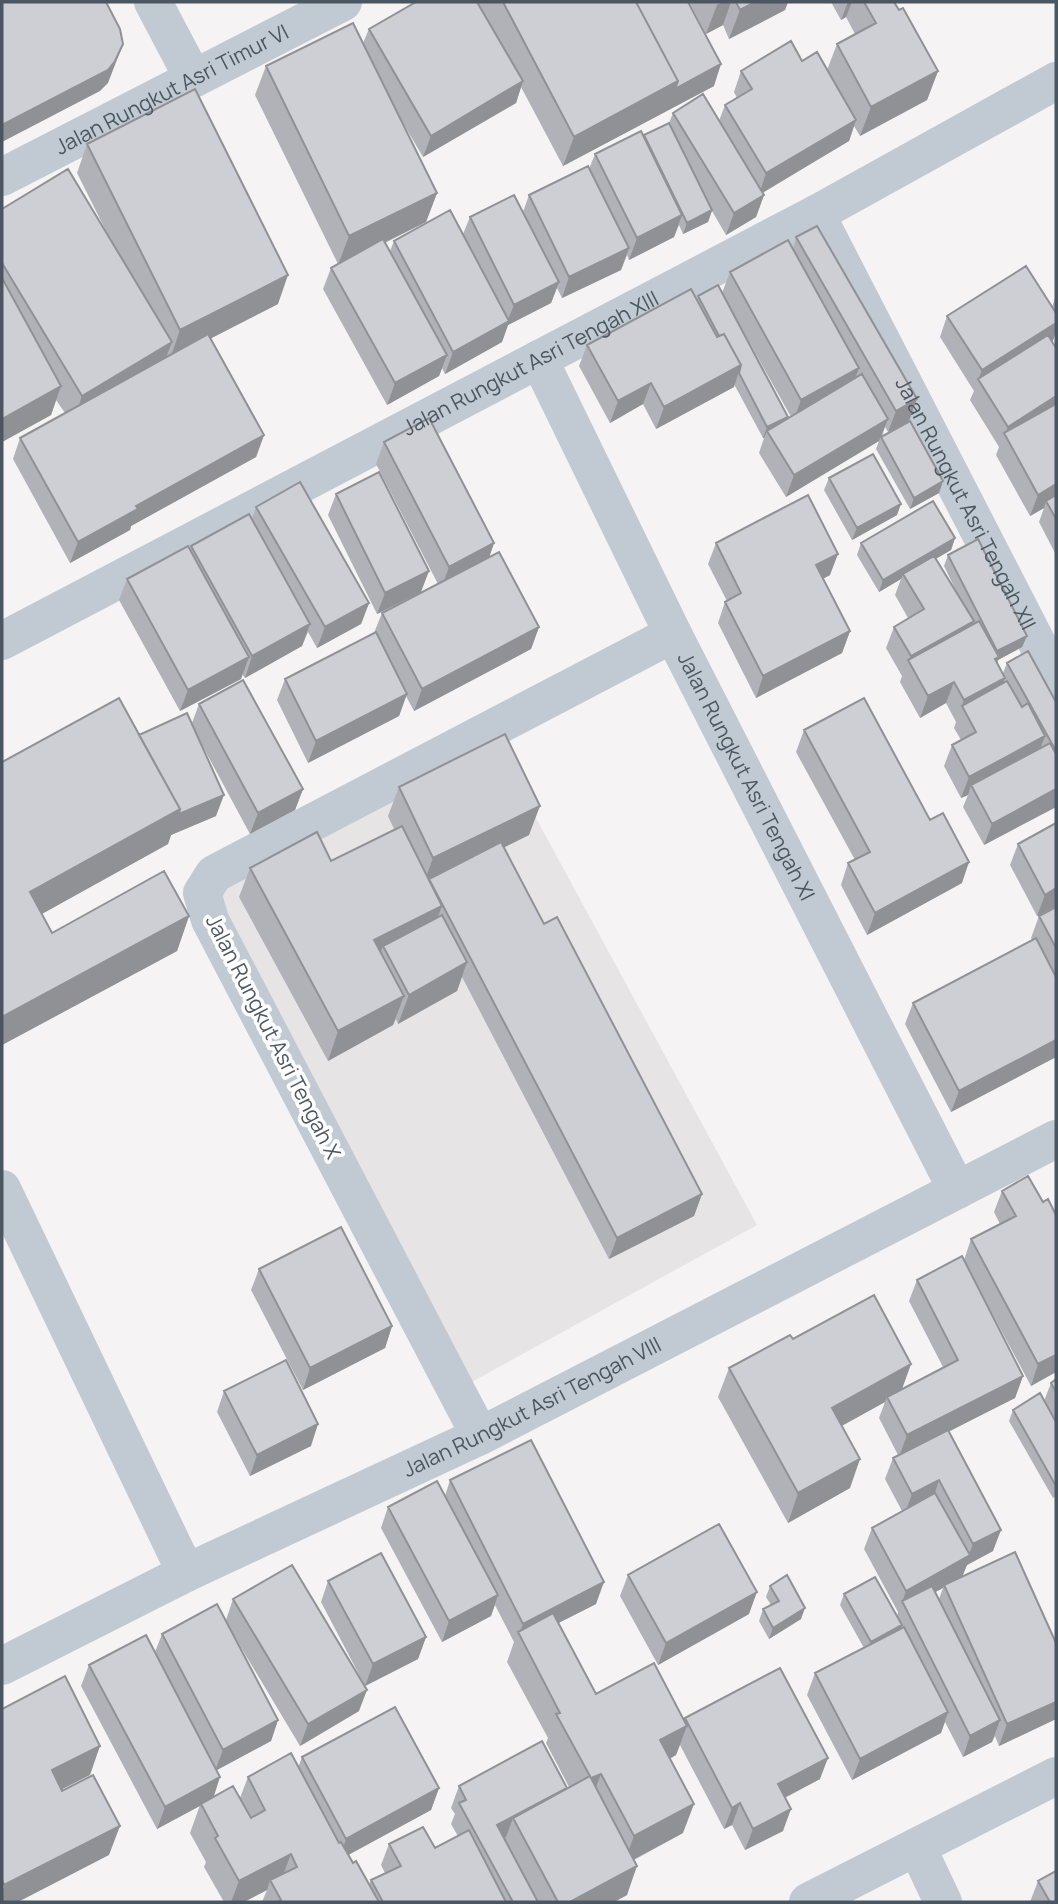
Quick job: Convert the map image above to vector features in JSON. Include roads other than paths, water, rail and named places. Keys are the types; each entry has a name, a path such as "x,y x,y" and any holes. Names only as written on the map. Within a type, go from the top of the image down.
{"street":[{"path":"153,2 193,78"},
{"name":"Jalan Rungkut Asri Timur VI","path":"2,177 343,2"},
{"name":"Jalan Rungkut Asri Tengah XIII","path":"2,641 816,214 1056,81"},
{"name":"Jalan Rungkut Asri Tengah XII","path":"816,214 1056,680"},
{"name":"Jalan Rungkut Asri Tengah XI","path":"539,359 673,634 957,1190"},
{"name":"Jalan Rungkut Asri Tengah X","path":"480,1436 210,920 202,893 214,874 673,634"},
{"name":"Jalan Rungkut Asri Tengah VIII","path":"2,1665 186,1573 480,1436 1056,1139"},
{"path":"2,1189 186,1573"},
{"path":"808,1902 1056,1776"},
{"path":"917,1847 943,1902"}]}
